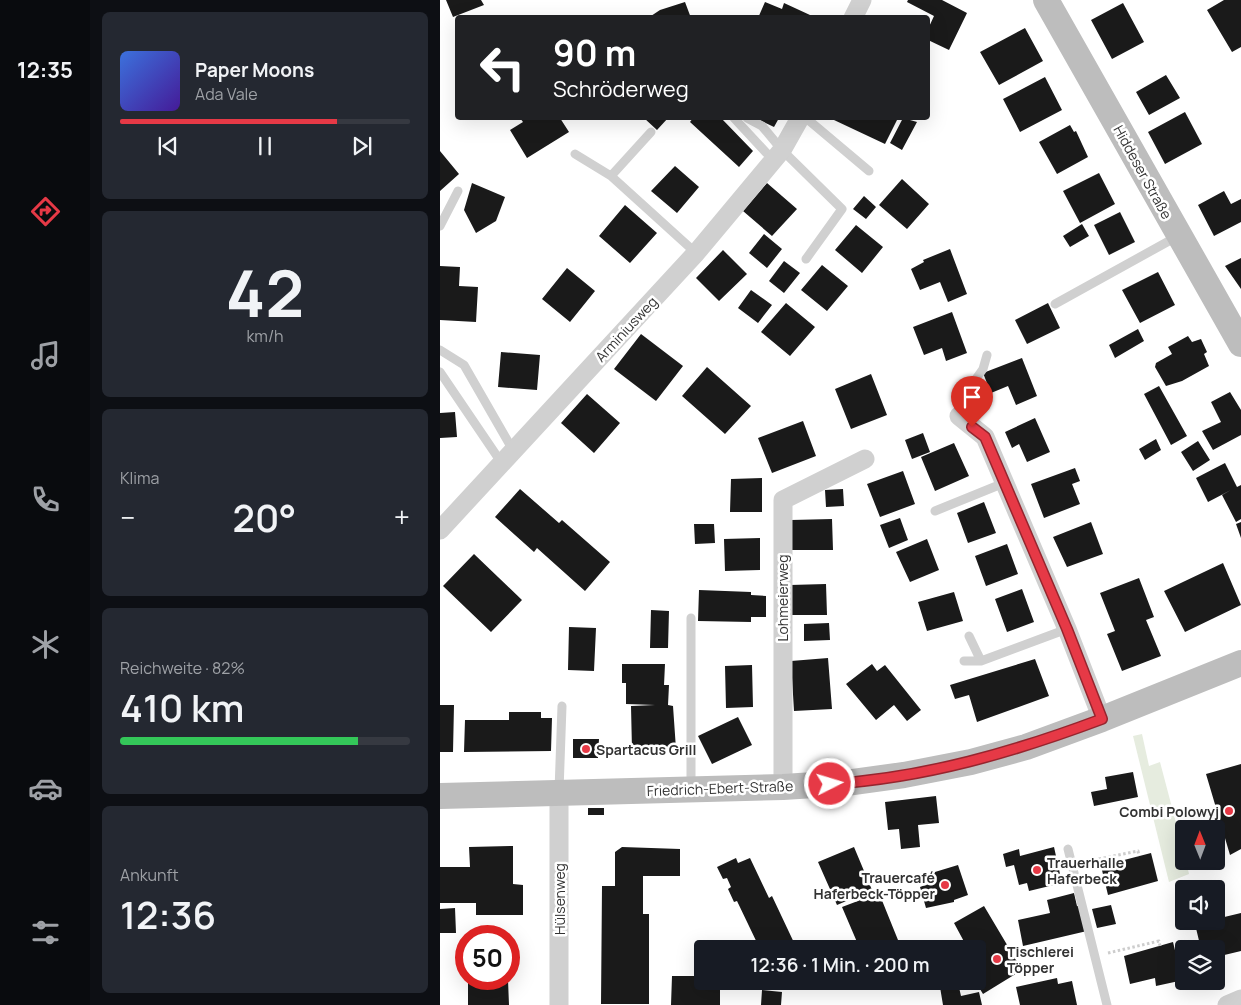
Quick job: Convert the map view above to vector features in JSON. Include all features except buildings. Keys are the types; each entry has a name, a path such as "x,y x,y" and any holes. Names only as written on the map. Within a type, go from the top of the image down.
{"main road":[{"name":"Hiddeser Straße","path":"1046,0 1178,236 1241,344"},
{"name":"Friedrich-Ebert-Straße","path":"440,796 691,790 846,783 971,762 1026,747 1235,669"}],"street":[{"path":"854,15 862,0"},
{"name":"Arminiusweg","path":"440,530 696,253 778,155 799,120"},
{"path":"960,416 985,437 1067,629 1102,719"},
{"name":"Lohmeierweg","path":"783,787 783,500 865,459"},
{"name":"Hülsenweg","path":"559,792 559,1005"},
{"path":"1227,1005 1241,999"}],"lane":[{"path":"736,120 842,209 806,259"},
{"path":"751,120 762,126 778,155"},
{"path":"808,120 869,171"},
{"path":"611,176 651,132"},
{"path":"575,154 611,176 696,253"},
{"path":"440,226 458,191"},
{"path":"1055,304 1178,236"},
{"path":"440,350 464,365 507,457"},
{"path":"960,416 968,390 983,370 987,355"},
{"path":"440,372 507,457"},
{"path":"935,510 1004,484"},
{"path":"691,618 691,790"},
{"path":"964,661 981,661 1067,629"},
{"path":"969,636 981,661"},
{"path":"559,792 562,706"},
{"path":"1068,849 1107,1005"}],"path":[{"path":"1085,870 1088,861 1138,851 1139,856"},
{"path":"1112,856 1114,863"},
{"path":"1094,957 1159,941 1160,946"},
{"path":"1134,947 1136,953"}],"shaded area":[{"path":"1142,734 1149,766 1160,762 1175,820 1175,870 1188,870 1189,874 1169,882 1133,736"}],"place":[{"name":"Spartacus Grill","path":"586,749"},
{"name":"Combi Polowyj","path":"1229,811"},
{"name":"Trauerhalle Haferbeck","path":"1037,870"},
{"name":"Trauercafé Haferbeck-Töpper","path":"945,885"},
{"name":"Tischlerei Töpper","path":"997,959"}],"route":[{"path":"830,784 904,774 971,762 1026,747 1102,719 1067,629 985,437 972,427"}]}
